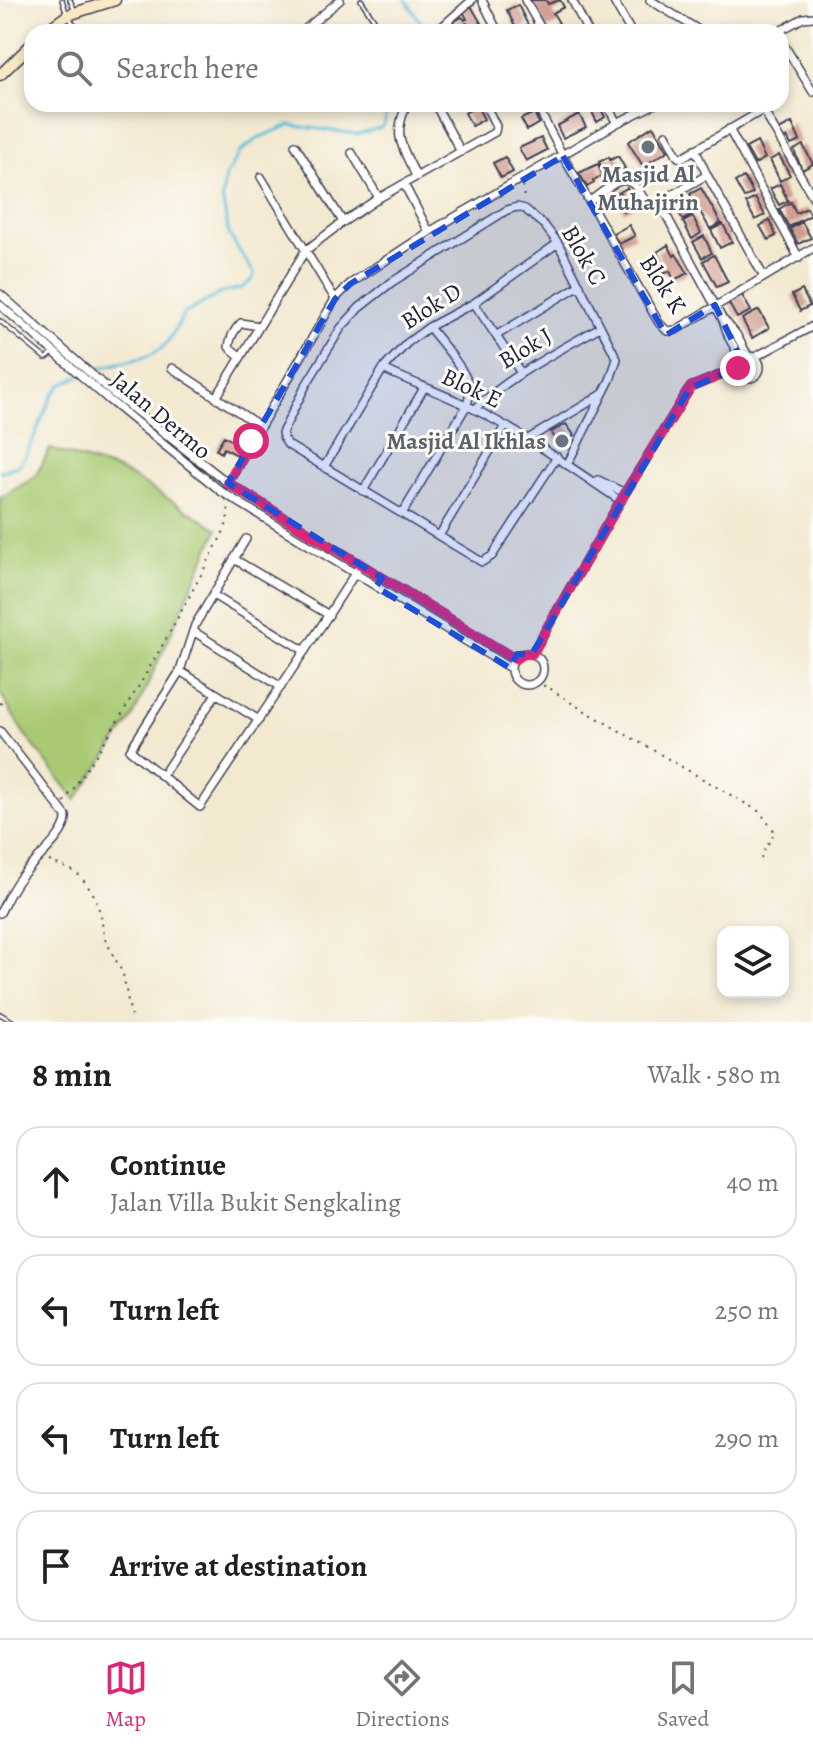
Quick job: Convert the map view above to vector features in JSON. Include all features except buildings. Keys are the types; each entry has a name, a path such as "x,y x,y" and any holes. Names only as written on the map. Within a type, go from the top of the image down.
{"street":[{"path":"56,24 72,14 115,0"},
{"path":"312,24 340,0"},
{"path":"450,24 458,11 472,0"},
{"path":"482,0 494,24"},
{"path":"525,0 538,24"},
{"path":"572,0 584,24"},
{"path":"613,0 626,24"},
{"path":"650,0 689,24"},
{"path":"677,17 681,24"},
{"path":"789,26 803,18 813,17"},
{"path":"0,75 24,52"},
{"path":"789,53 813,92"},
{"path":"404,112 399,140 416,176"},
{"path":"439,112 461,152"},
{"path":"216,398 305,251 379,198 495,132 496,126 489,112"},
{"name":"Blok K","path":"540,112 662,328 667,331 676,330 813,248"},
{"path":"611,112 617,123"},
{"path":"226,494 228,483 260,426 335,299 350,284 429,232 639,112"},
{"path":"666,134 679,158 759,112"},
{"path":"764,112 813,197"},
{"path":"729,129 799,258"},
{"path":"295,145 343,222"},
{"path":"695,149 764,277"},
{"path":"352,153 379,198"},
{"path":"590,201 624,180 632,181 646,203 654,205 707,175"},
{"path":"261,177 335,299"},
{"path":"404,184 429,232"},
{"path":"659,202 723,320 729,338 745,360"},
{"path":"525,209 517,207 507,210 392,282 359,308 341,328 306,385 282,433 288,445 482,562 488,559 557,457"},
{"name":"Blok C","path":"525,209 544,225 558,243 617,359 617,366 567,465"},
{"name":"Blok D","path":"324,467 383,369 407,343 429,327 474,303 558,243"},
{"path":"497,335 580,285"},
{"path":"0,294 58,352"},
{"path":"474,303 521,373"},
{"path":"0,305 58,352"},
{"path":"241,357 229,347 235,329 241,323 259,326"},
{"path":"532,654 691,387 813,326"},
{"path":"429,327 464,375 469,386 471,407"},
{"name":"Blok J","path":"402,514 471,407 521,373 600,327"},
{"name":"Jalan Dermo","path":"58,352 226,494 510,668 516,682 526,686 536,682"},
{"path":"172,368 260,426"},
{"name":"Blok E","path":"383,369 471,407 623,497"},
{"path":"363,491 424,388"},
{"path":"528,439 604,393"},
{"path":"112,397 228,483 515,659"},
{"path":"439,536 505,426"},
{"path":"246,539 193,631 180,671 130,750 200,807 360,565"},
{"path":"234,559 329,615"},
{"path":"376,587 382,578"},
{"path":"213,595 305,651"},
{"path":"193,631 281,687"},
{"path":"510,668 515,659 523,654 532,654 540,660 543,669 536,682"},
{"path":"180,671 259,720"},
{"path":"162,776 216,694"},
{"path":"0,731 66,816 67,822 40,858 20,878 0,913"}],"lane":[{"path":"62,0 76,24"},
{"path":"70,0 72,14"},
{"path":"361,0 377,24"},
{"path":"0,321 45,358 58,352"},
{"path":"0,1014 14,1022"}],"path":[{"path":"522,180 525,209"},
{"path":"60,808 139,686 222,535 229,513 226,494"},
{"path":"536,682 760,812 775,832 762,854 763,862"},
{"path":"0,704 6,699"},
{"path":"40,858 71,870 89,886 101,915 104,937 123,974 132,1022"}],"highlighted area":[{"path":"563,156 666,335 715,305 741,359 738,368 690,388 532,654 517,654 510,668 376,587 382,578 228,483 335,299 350,284"}],"green space":[{"path":"50,449 132,477 218,529 133,717 76,800 23,732 0,693 0,498 35,477"}],"waterway":[{"path":"406,0 421,24"},
{"path":"91,371 146,357 161,349 184,314 221,293 242,288 253,279 254,273 229,235 222,198 225,177 240,152 258,138 290,125 356,134 380,128 384,124 385,112"},
{"path":"0,472 18,466 27,453 52,396 61,385 80,376"}],"place":[{"name":"Masjid Al Muhajirin","path":"648,147"},
{"name":"Masjid Al Ikhlas","path":"562,441"}],"route":[{"path":"251,441 228,483 515,659 523,654 532,654 625,493 691,387 738,368"}]}
